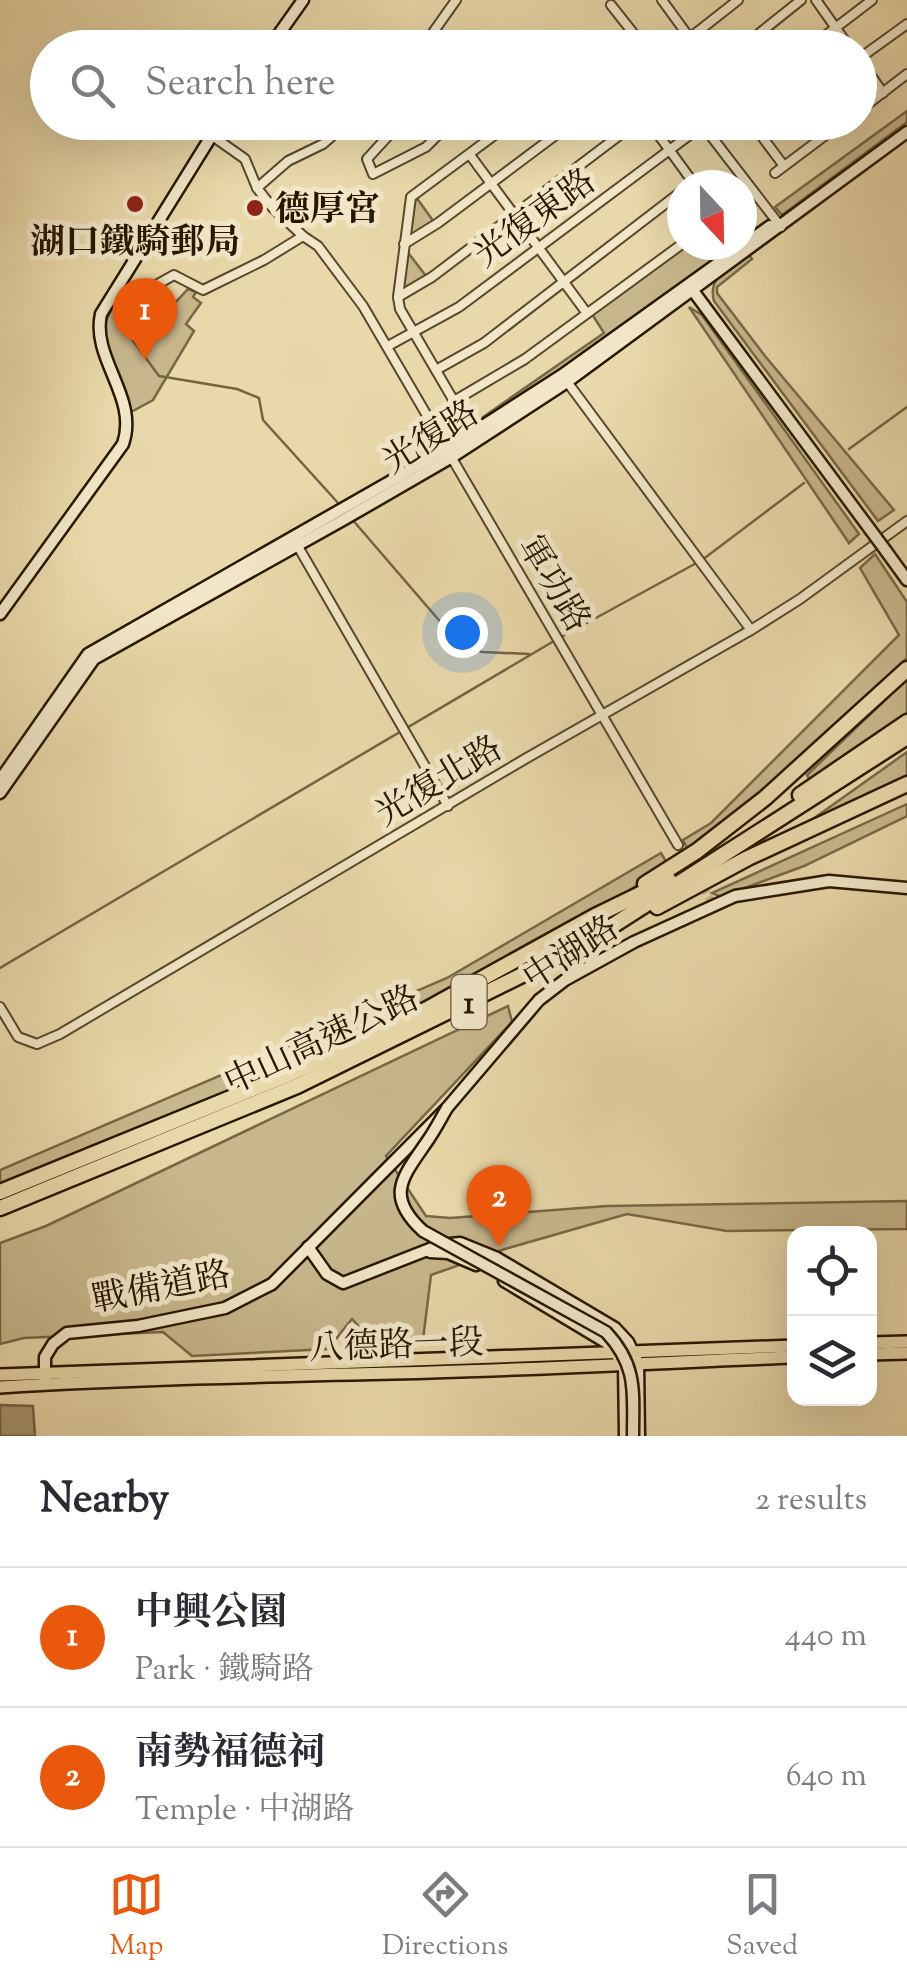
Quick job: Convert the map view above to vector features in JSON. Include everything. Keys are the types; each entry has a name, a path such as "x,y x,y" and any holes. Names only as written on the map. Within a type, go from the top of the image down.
{"highway":[{"path":"595,916 696,851 765,798 907,669"},
{"name":"中山高速公路","path":"0,1192 292,1072 427,1009 595,916 690,870 907,722"},
{"name":"中山高速公路","path":"0,1208 297,1086 581,946 907,737"},
{"path":"581,946 748,858 907,784"}],"main road":[{"path":"877,1343 907,1342"},
{"name":"八德路一段","path":"0,1375 45,1379 624,1364 636,1357 787,1346"},
{"name":"八德路一段","path":"0,1387 45,1379 615,1353 636,1357 787,1357"},
{"path":"877,1354 907,1353"}],"street":[{"path":"282,30 303,0"},
{"path":"435,30 456,0"},
{"path":"700,30 738,0"},
{"path":"763,30 801,0"},
{"path":"816,0 836,28"},
{"path":"833,30 872,0"},
{"path":"666,2 685,30"},
{"path":"611,4 631,30"},
{"path":"877,46 907,24"},
{"path":"877,97 907,74"},
{"path":"877,84 883,93"},
{"name":"光復路","path":"0,792 94,658 449,453 565,378 676,302 690,287 711,276 907,124"},
{"name":"光復路","path":"565,378 907,132"},
{"path":"0,614 115,457 127,430 129,419 98,326 100,314 209,140"},
{"name":"軍功路","path":"218,140 245,159 258,188 302,236 318,246 388,346 678,845"},
{"path":"258,188 288,161 328,140"},
{"path":"385,140 368,159 374,174 433,140"},
{"path":"465,420 398,297 411,197 489,140"},
{"path":"404,244 549,140"},
{"path":"398,297 432,277 614,140"},
{"path":"662,140 683,170"},
{"name":"光復東路","path":"388,346 459,306 682,140"},
{"path":"716,140 779,224"},
{"path":"764,140 784,166"},
{"path":"775,174 819,140"},
{"path":"470,155 586,312"},
{"path":"436,370 484,343 667,203"},
{"path":"112,295 133,298 174,275 203,290 302,236"},
{"path":"454,401 502,374 667,255"},
{"path":"709,311 711,276"},
{"path":"690,287 907,580"},
{"path":"676,302 709,311"},
{"path":"565,378 751,630"},
{"name":"光復北路","path":"0,1007 18,1037 37,1044 60,1034 751,630 907,521"},
{"path":"296,543 448,806"},
{"name":"光復路","path":"0,780 88,654 296,543"},
{"name":"中湖路","path":"308,1247 448,1108 538,1000 565,980 712,904 766,889 830,881 907,888"},
{"path":"448,1108 405,1170 400,1191 403,1206 424,1231 606,1332 630,1367 632,1436"},
{"path":"308,1247 327,1274 344,1283 440,1245 460,1243 496,1258 615,1328 636,1357 632,1436"},
{"name":"戰備道路","path":"45,1379 45,1357 67,1333 138,1326 225,1308 272,1284 308,1247"},
{"path":"420,1254 448,1253 490,1272 607,1344 624,1364 632,1436"}],"shaded area":[{"path":"907,111 907,122 782,215 775,207 867,140 877,140 877,133"},
{"path":"416,197 434,222 407,240"},
{"path":"406,250 426,276 400,293"},
{"path":"667,256 667,260 717,260 486,422 483,417 604,333 590,311"},
{"path":"738,260 751,260 717,287 717,293 894,510 878,521 714,301 714,285"},
{"path":"188,289 196,292 193,297 201,303 186,324 194,331 153,400 131,412 102,328 117,299 127,301 147,333"},
{"path":"689,307 702,315 859,534 849,543"},
{"path":"875,554 907,602 907,658 773,786 688,850 683,840 711,823 899,635 860,568"},
{"path":"907,679 907,713 811,782 807,775"},
{"path":"907,752 907,779 803,826"},
{"path":"907,804 907,816 804,866 721,897 712,893"},
{"path":"661,853 668,865 561,935 426,1008 0,1187 0,1170 447,978"},
{"path":"508,1006 512,1022 386,1156 426,1216 450,1218 607,1206 907,1201 907,1229 787,1226 787,1230 727,1231 627,1214 431,1275 423,1340 378,1348 352,1319 328,1349 192,1356 163,1332 24,1338 0,1344 0,1243 46,1226"},
{"path":"0,1405 33,1406 35,1436 0,1436"}],"waterway":[{"path":"118,320 159,376 237,389 259,398 263,420 339,504"},
{"path":"849,449 907,407"},
{"path":"561,637 702,560 804,483"},
{"path":"351,518 456,640 482,652 529,654"},
{"path":"0,968 554,641"}],"tunnel":[{"path":"678,845 713,904"}],"place":[{"name":"湖口鐵騎郵局","path":"135,204"},
{"name":"德厚宮","path":"255,208"},
{"name":"中興公園","path":"145,360"},
{"name":"南勢福德祠","path":"499,1247"}]}
